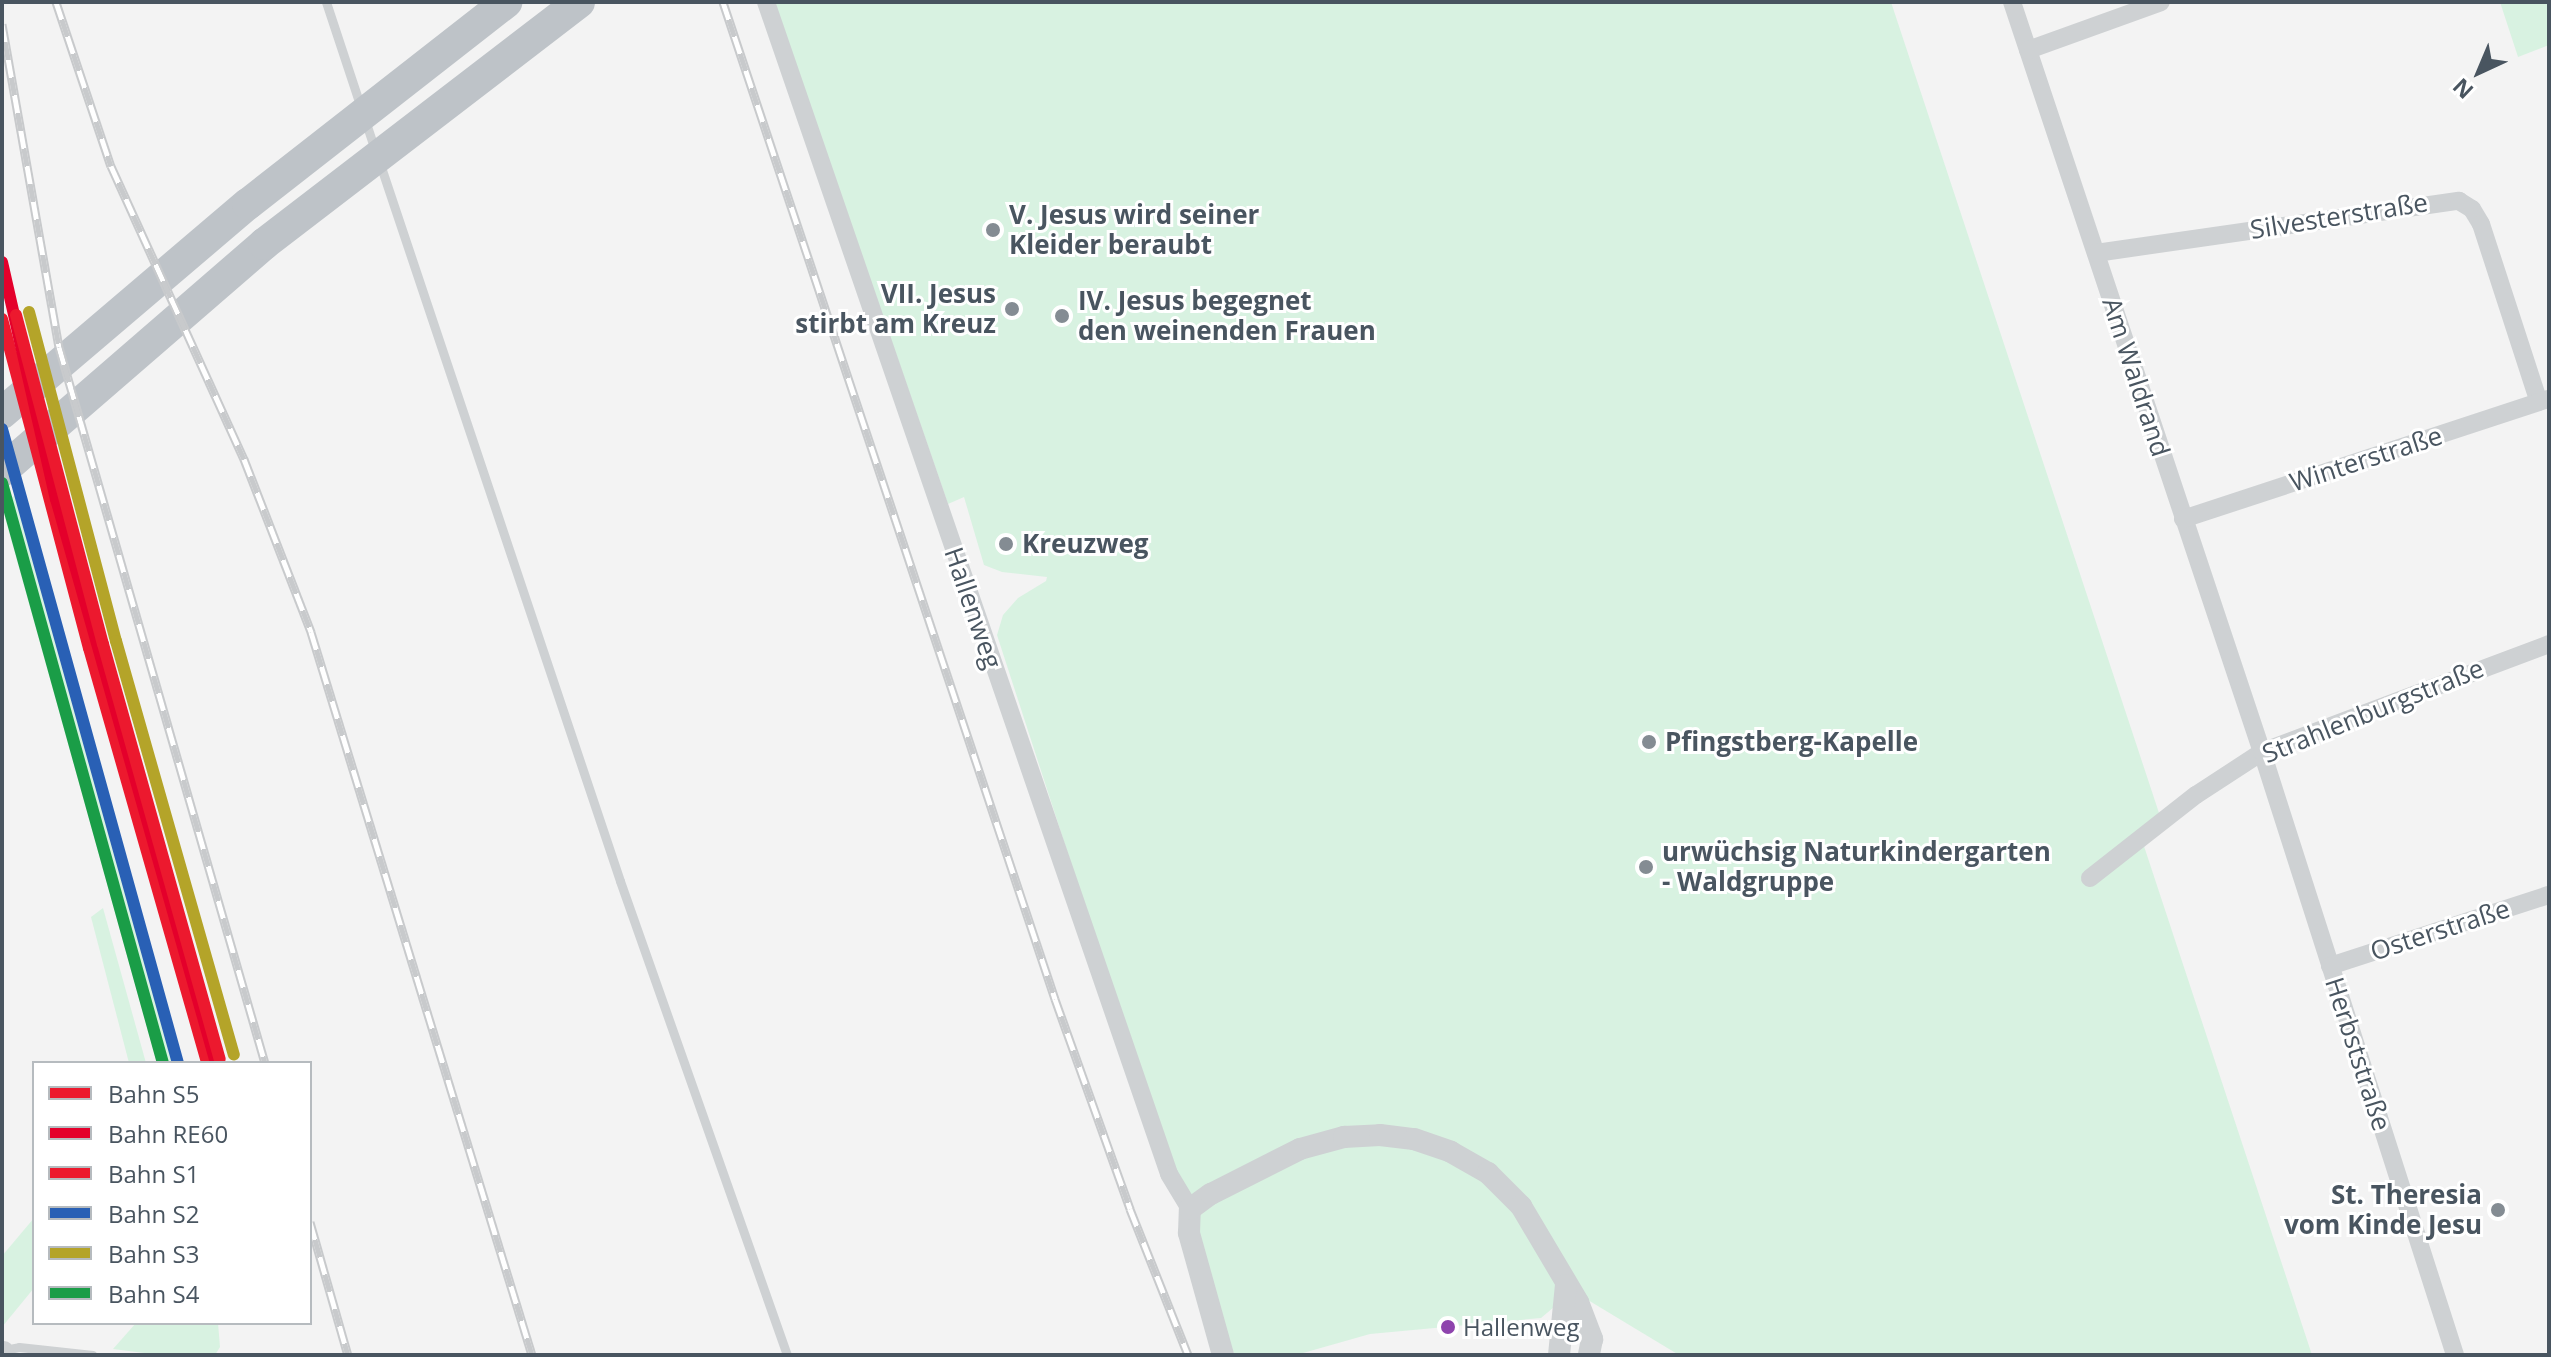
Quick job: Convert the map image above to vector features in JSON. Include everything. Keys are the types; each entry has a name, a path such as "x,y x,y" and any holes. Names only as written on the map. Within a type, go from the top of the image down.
{"highway":[{"path":"2,413 248,204 507,2"},
{"path":"2,471 264,244 579,2"}],"street":[{"name":"Hallenweg","path":"766,2 1169,1174 1190,1209"},
{"name":"Am Waldrand","path":"2012,2 2262,752"},
{"path":"2028,50 2161,2"},
{"name":"Silvesterstraße","path":"2096,253 2459,201 2472,209 2481,224 2544,400"},
{"name":"Winterstraße","path":"2183,519 2544,400"},
{"name":"Strahlenburgstraße","path":"2090,878 2196,795 2262,752 2549,644"},
{"name":"Herbststraße","path":"2262,752 2455,1355"},
{"name":"Osterstraße","path":"2330,966 2548,897"},
{"path":"1223,1355 1189,1233 1190,1209 1211,1194 1300,1149 1344,1137 1380,1135 1414,1139 1451,1152 1488,1173 1521,1206 1546,1244 1586,1321 1592,1339 1589,1355"},
{"path":"1559,1355 1566,1285"}],"lane":[{"path":"326,2 620,881 787,1355"},
{"path":"3,1351 19,1347 93,1355"}],"green space":[{"path":"774,2 1891,2 2160,816 2139,831 2312,1355 1679,1355 1573,1291 1541,1318 1370,1334 1296,1355 1235,1355 1224,1335 997,635 1003,615 1018,598 1046,581 1047,577 1002,572 984,565 964,497 948,504"},
{"path":"2500,2 2549,2 2549,45 2518,57"},
{"path":"19,491 174,1061 156,1061 2,507"},
{"path":"103,908 145,1061 128,1061 91,917"},
{"path":"32,1220 32,1290 2,1327 2,1256"},
{"path":"134,1325 218,1325 220,1347 215,1355 160,1355 113,1349"}],"railway":[{"path":"56,2 111,166 244,459 311,632 532,1355"},
{"path":"723,2 1055,999 1130,1209 1188,1355"},
{"path":"2,24 59,347 264,1061"},
{"path":"312,1229 348,1355"}],"rail line":[{"name":"RE60","path":"2,262 56,499 215,1061"},
{"name":"S3","path":"29,312 116,641 234,1055"},
{"name":"S1","path":"16,315 103,644 220,1059"},
{"name":"S5","path":"2,319 89,648 206,1061"},
{"name":"S2","path":"2,429 177,1061"},
{"name":"S4","path":"2,483 162,1061"}],"place":[{"name":"V. Jesus wird seiner Kleider beraubt","path":"993,230"},
{"name":"VII. Jesus stirbt am Kreuz","path":"1012,309"},
{"name":"IV. Jesus begegnet den weinenden Frauen","path":"1062,316"},
{"name":"Kreuzweg","path":"1006,544"},
{"name":"Pfingstberg-Kapelle","path":"1649,742"},
{"name":"urwüchsig Naturkindergarten - Waldgruppe","path":"1646,867"},
{"name":"St. Theresia vom Kinde Jesu","path":"2498,1210"},
{"name":"Hallenweg","path":"1448,1327"}]}
